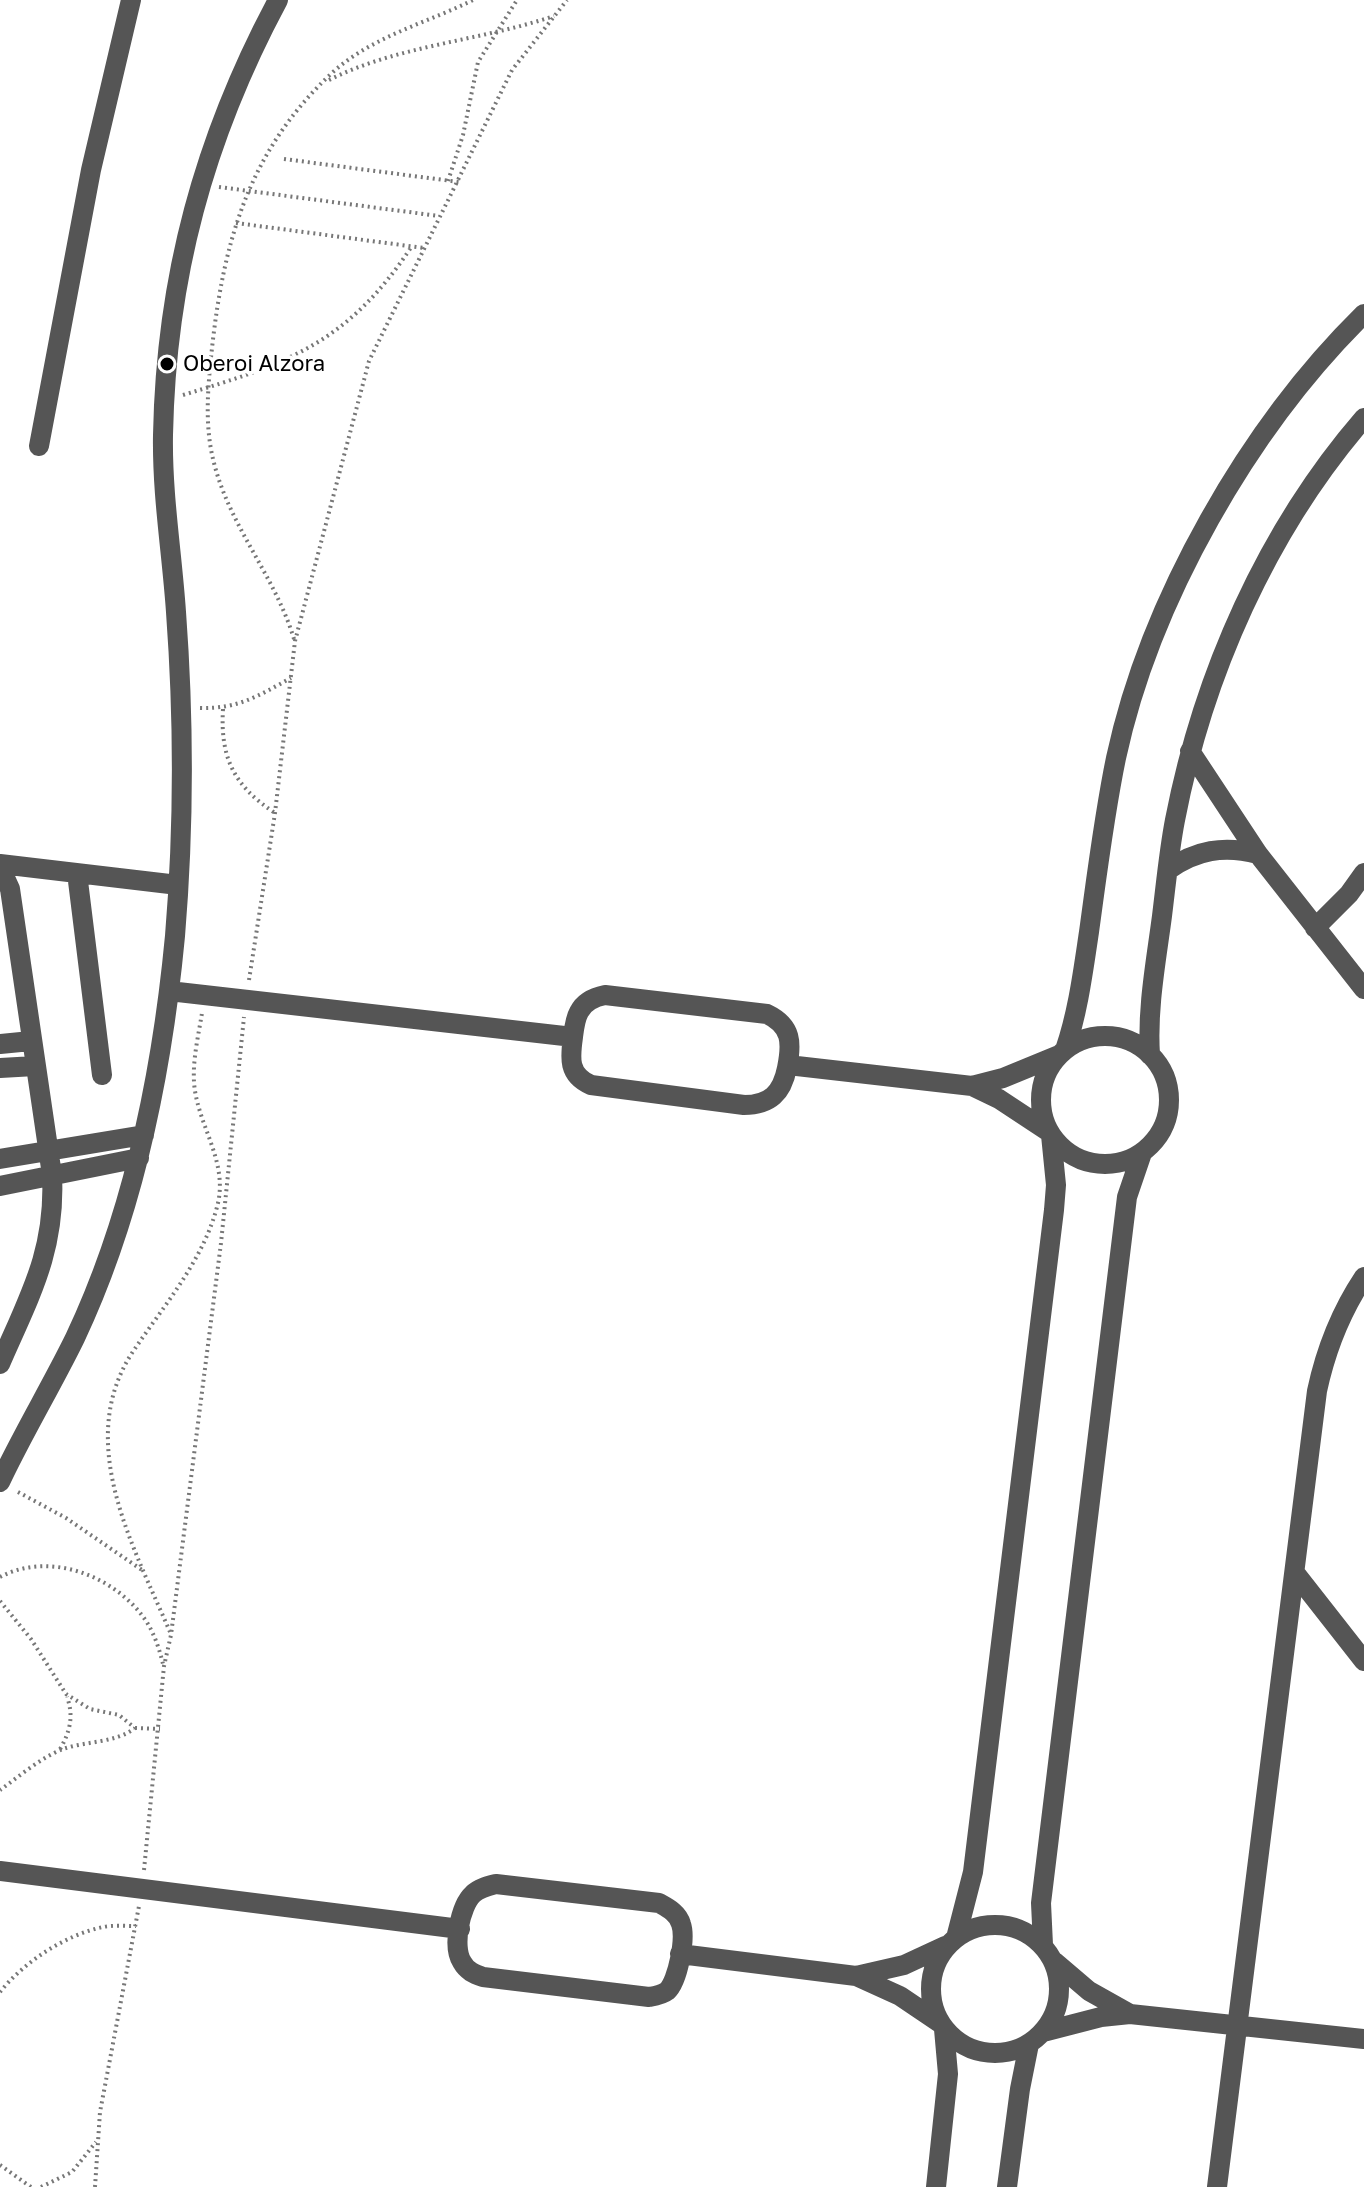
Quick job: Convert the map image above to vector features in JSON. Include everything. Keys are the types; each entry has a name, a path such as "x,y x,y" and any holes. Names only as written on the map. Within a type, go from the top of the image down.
{"street":[{"path":"39,446 91,170 131,0"},
{"path":"0,1482 74,1339 112,1246 139,1158 160,1053 169,991 182,822 182,708 163,438 168,345 175,291 200,184 226,109 278,0"},
{"path":"936,2187 948,2054 942,2026 932,2003 931,1982 936,1962 952,1941 973,1872 1054,1210 1055,1173 1050,1134 1042,1112 1041,1091 1048,1071 1062,1052 1077,1009 1116,757 1139,675 1171,596 1210,520 1255,447 1301,383 1364,314"},
{"path":"1150,1055 1150,1015 1174,822 1190,751 1212,682 1240,615 1273,550 1311,488 1364,418"},
{"path":"1190,751 1258,854 1364,989"},
{"path":"1168,870 1195,854 1211,850 1242,850 1258,854"},
{"path":"0,1364 39,1277 53,1202 52,1175 35,1066 0,866 178,885"},
{"path":"77,873 102,1075"},
{"path":"1315,928 1349,894 1364,873"},
{"path":"169,991 573,1037"},
{"path":"605,995 767,1014 784,1026 792,1045 788,1065 784,1085 777,1094 756,1105 744,1105 591,1085 575,1074 571,1065 579,1012 595,997 605,995"},
{"path":"788,1065 972,1086 1003,1078 1085,1039 1108,1036 1131,1042 1150,1055 1162,1069 1168,1087 1169,1106 1160,1132 1142,1153 1127,1197 1041,1903 1048,1952 1059,1978 1059,1997 1054,2016 1036,2038 1020,2089 1007,2187"},
{"path":"0,1044 31,1041"},
{"path":"0,1068 35,1066"},
{"path":"972,1086 1024,1114 1069,1154 1092,1164 1118,1163 1142,1153"},
{"path":"0,1159 144,1135"},
{"path":"0,1186 139,1158"},
{"path":"1217,2187 1322,1366 1340,1316 1364,1277"},
{"path":"1295,1573 1364,1661"},
{"path":"0,1871 460,1929"},
{"path":"496,1884 508,1884 659,1903 677,1915 682,1925 680,1954 673,1982 659,1996 649,1997 483,1977 472,1973 458,1953 466,1903 474,1893 496,1884"},
{"path":"856,1976 904,1965 977,1927 1001,1925 1023,1931 1089,1991 1130,2014"},
{"path":"680,1954 856,1976 900,1996 942,2026 962,2045 984,2053 1007,2052 1086,2020 1130,2014 1364,2039"}],"path":[{"path":"448,181 463,135 478,62 517,0"},
{"path":"95,2187 96,2142 142,1890 164,1666 171,1635 221,1243 246,998 275,813 295,641 369,361 512,70 567,0"},
{"path":"295,641 274,588 244,539 221,488 209,433 208,387 215,322 230,241 248,191 272,142 294,112 335,71 367,48 469,1"},
{"path":"323,83 380,59 495,35 556,16"},
{"path":"284,159 459,182"},
{"path":"200,184 439,216"},
{"path":"236,223 424,248"},
{"path":"208,387 275,366 332,334 377,294 412,246"},
{"path":"182,708 223,709 238,706 291,678"},
{"path":"223,709 222,734 227,758 246,790 275,813"},
{"path":"171,1635 115,1491 108,1462 107,1433 111,1405 120,1377 184,1278 218,1201 220,1176 215,1152 194,1088 204,995"},
{"path":"0,1482 66,1518 144,1572"},
{"path":"0,1577 32,1566 58,1567 83,1573 107,1584 127,1599 144,1619 157,1642 164,1666"},
{"path":"0,1601 31,1639 66,1694 71,1717 59,1751"},
{"path":"66,1694 90,1709 119,1715 135,1728"},
{"path":"0,1790 59,1751 77,1744 111,1739 135,1728 160,1729"},
{"path":"0,1992 36,1959 64,1942 103,1927 136,1926"},
{"path":"41,2187 72,2172 96,2142"},
{"path":"0,2165 31,2187"}],"place":[{"name":"Oberoi Alzora","path":"167,364"}]}
